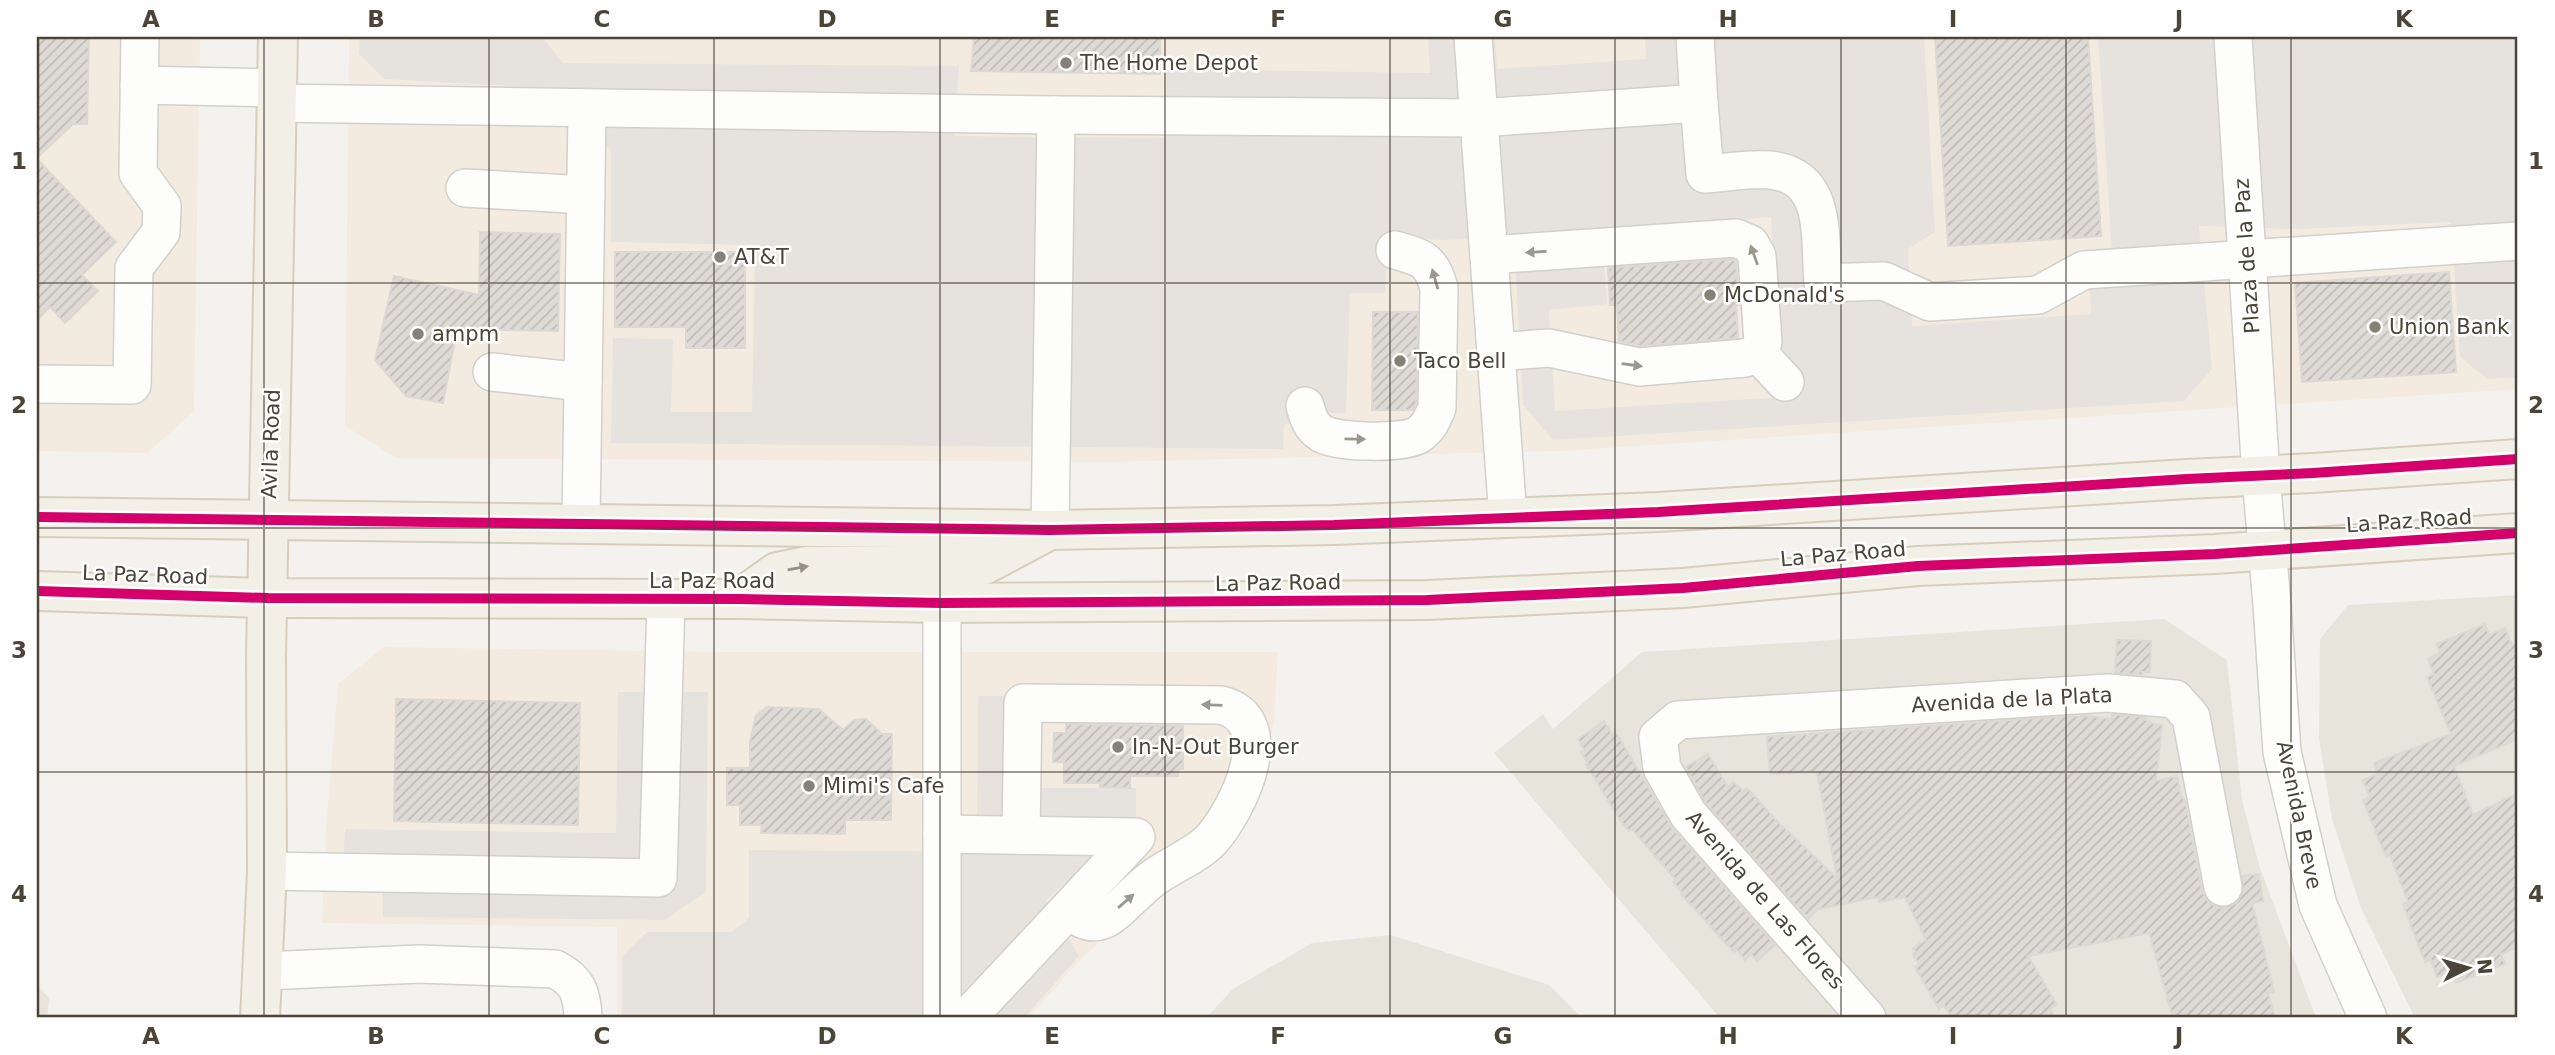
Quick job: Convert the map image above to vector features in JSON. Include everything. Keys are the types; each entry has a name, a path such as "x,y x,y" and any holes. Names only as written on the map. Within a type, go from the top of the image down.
{"main road":[{"name":"Avila Road","path":"260,1018 267,871 269,521 278,37"},
{"path":"37,517 1050,530 1334,525 1658,512 2518,459"},
{"path":"739,599 776,572 806,566 984,565 1050,530"},
{"name":"La Paz Road","path":"37,591 268,598 739,599 942,603 1427,600 1683,588 1918,566 2268,550 2518,533"}],"street":[{"path":"37,384 132,385 134,268 161,232 162,206 138,173 140,37"},
{"path":"1473,37 1508,518"},
{"path":"1695,37 1705,174 1768,170 1793,175 1810,189 1818,212 1823,283 1884,281 1930,302 2038,295 2084,270 2518,242"},
{"name":"Plaza de la Paz","path":"2233,37 2261,476"},
{"path":"139,85 277,96 587,110 1479,118 1699,103"},
{"path":"581,523 587,110"},
{"path":"1050,530 1056,115"},
{"path":"464,188 586,195"},
{"path":"1489,255 1736,238 1750,244 1757,256 1763,342 1758,353 1745,359 1639,367 1549,348 1496,352"},
{"path":"1305,406 1310,422 1320,433 1333,439 1402,440 1418,435 1430,425 1437,408 1439,288 1434,269 1422,258 1395,250"},
{"path":"1758,353 1785,382"},
{"path":"492,372 583,382"},
{"name":"Avenida Breve","path":"2261,476 2282,752 2318,905 2368,1018"},
{"path":"267,871 659,878 666,600"},
{"path":"942,603 942,1018"},
{"name":"Avenida de la Plata","path":"1658,737 1678,720 2108,694 2175,699 2190,717 2223,887"},
{"path":"1021,835 1023,703 1221,705 1236,708 1248,722 1252,740 1246,780 1238,802 1210,842 1151,879 1104,920 1090,922 1079,919 1069,909"},
{"name":"Avenida de Las Flores","path":"1658,737 1661,768 1688,814 1867,1018"},
{"path":"942,834 1136,837 967,1018"},
{"path":"264,971 419,964 555,969 570,977 580,992 583,1018"}],"shaded area":[{"path":"37,37 200,37 194,411 147,453 37,451"},
{"path":"349,37 2518,37 2518,389 1559,451 1110,462 396,458 345,426"},
{"path":"360,37 542,37 563,63 959,66 955,136 1165,138 1167,69 1430,73 1428,37 1495,37 1497,69 1646,59 1645,37 1924,37 1935,232 1908,249 1912,326 2091,314 2090,286 2114,282 2098,37 2518,37 2518,377 2487,379 2460,357 2451,222 2297,229 2199,226 2212,369 2184,401 1553,440 1523,405 1514,238 1439,240 1387,236 1385,293 1350,293 1346,413 1319,413 1284,425 1283,449 611,443 613,338 673,339 671,412 752,412 755,245 611,242 611,151 564,89 384,79 359,54","holes":["1771,217 1783,397 1555,411 1549,310 1607,304 1604,263 1572,232"]},
{"path":"2518,595 2518,1018 2415,1018 2361,908 2332,819 2319,739 2320,639 2348,605"},
{"path":"2164,619 2227,660 2242,800 2259,865 2316,1018 1720,1018 1494,753 1543,714 1553,729 1642,652"},
{"path":"384,647 716,652 1278,652 1274,721 1254,808 1226,852 1145,899 1081,959 1028,1018 617,1018 617,927 322,923 326,826 338,684"},
{"path":"618,692 708,692 706,892 665,920 383,917 383,892 344,856 345,829 616,833"},
{"path":"978,696 1008,696 1007,788 1136,788 1136,818 1046,900 1079,956 1024,1018 622,1018 622,957 647,932 731,932 749,918 749,850 977,852"},
{"path":"1391,935 1549,985 1582,1018 1206,1018 1233,989 1312,943"},
{"path":"37,985 49,998 47,1018 37,1018"}],"building":[{"path":"37,37 89,37 87,124 73,124 37,158"},
{"path":"974,37 1160,37 1160,74 971,71"},
{"path":"1935,37 2088,37 2101,236 1948,246"},
{"path":"37,159 116,242 82,275 98,291 65,323 50,307 37,320"},
{"path":"480,232 560,234 558,331 457,329 443,403 406,396 375,360 394,276 479,295"},
{"path":"615,252 745,252 745,348 686,348 686,327 615,327"},
{"path":"1732,259 1736,262 1738,338 1640,346 1619,341 1617,305 1610,305 1608,268"},
{"name":"Union Bank","path":"2449,272 2456,372 2302,382 2295,283"},
{"name":"Taco Bell","path":"1373,312 1418,312 1416,403 1413,410 1372,410"},
{"path":"2485,624 2489,635 2505,628 2512,645 2518,642 2518,739 2454,766 2473,815 2518,793 2518,947 2501,954 2505,964 2456,983 2452,971 2437,977 2431,960 2425,962 2403,904 2408,902 2390,855 2386,857 2363,800 2370,797 2363,780 2378,774 2374,763 2451,734 2427,677 2434,674 2428,659 2440,653 2437,644"},
{"path":"2117,640 2151,641 2150,672 2142,672 2142,675 2115,673"},
{"path":"396,699 580,703 578,825 394,821"},
{"name":"Mimi's Cafe","path":"767,707 819,709 843,730 854,720 866,719 882,734 892,734 891,820 845,820 845,834 761,833 762,825 740,825 740,805 727,805 727,768 750,768 750,741 756,715"},
{"path":"2112,714 2146,717 2150,723 2162,725 2156,781 2177,776 2181,797 2185,800 2202,891 2208,901 2217,907 2226,908 2236,903 2243,893 2242,876 2259,874 2263,901 2252,903 2274,992 2268,993 2275,1018 2173,1018 2149,933 2028,956 2057,1005 2050,1009 2055,1018 1952,1018 1944,1005 1939,1009 1915,967 1919,965 1913,948 1926,940 1905,897 1879,902 1878,897 1818,909 1808,919 1705,802 1686,767 1708,754 1728,787 1734,782 1743,791 1747,788 1780,824 1837,878 1817,772 1770,774 1767,737 2037,718 2089,716 2112,719"},
{"path":"1604,721 1612,734 1617,734 1672,828 1775,945 1757,961 1751,954 1745,960 1737,950 1734,952 1681,894 1673,882 1676,880 1632,829 1629,831 1620,820 1586,764 1588,763 1581,752 1584,750 1578,739"},
{"name":"In-N-Out Burger","path":"1066,724 1183,726 1183,769 1178,769 1178,776 1130,776 1130,788 1100,787 1100,783 1064,783 1064,762 1053,762 1054,733 1066,733"}],"cycle path":[{"path":"37,517 1050,530 1334,525 1658,512 2518,459"},
{"path":"37,591 268,598 739,599 942,603 1427,600 1683,588 1918,566 2215,554 2518,533"}],"place":[{"name":"The Home Depot","path":"1066,63"},
{"name":"AT&T","path":"720,257"},
{"name":"McDonald's","path":"1710,295"},
{"name":"Union Bank","path":"2375,327"},
{"name":"ampm","path":"418,334"},
{"name":"Taco Bell","path":"1400,361"},
{"name":"In-N-Out Burger","path":"1118,747"},
{"name":"Mimi's Cafe","path":"809,786"}]}
